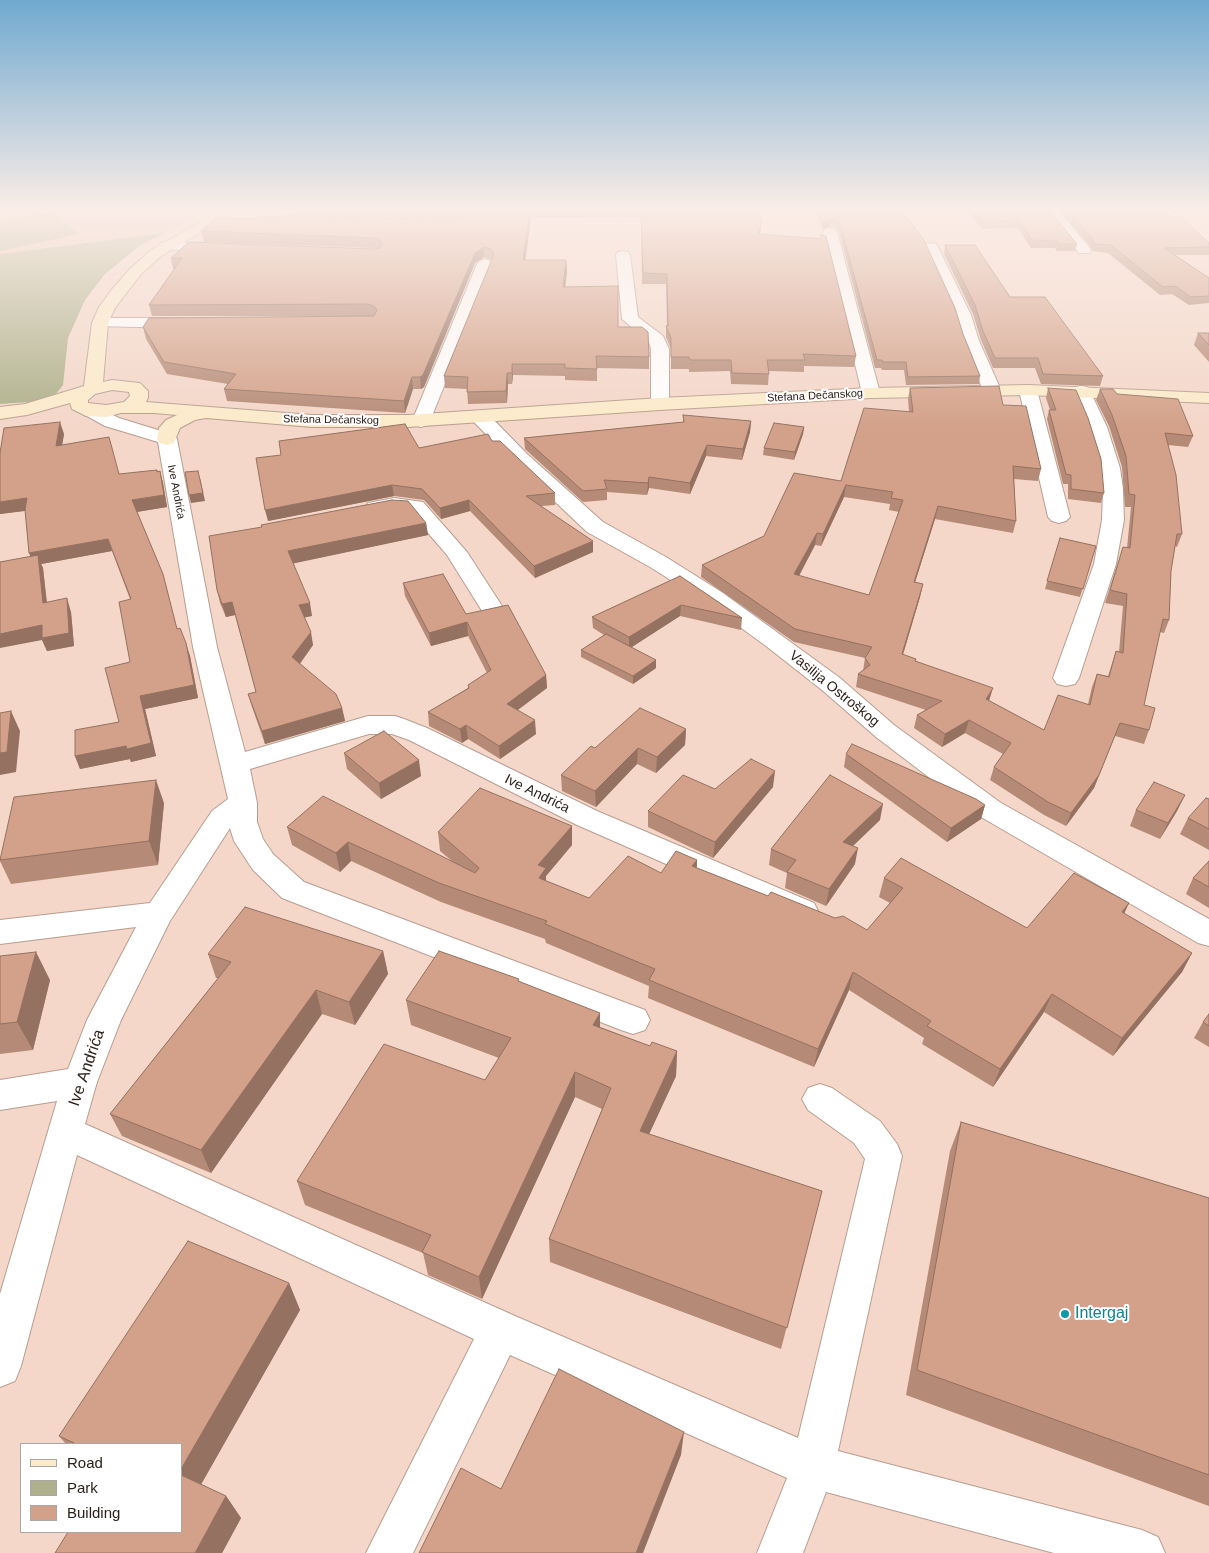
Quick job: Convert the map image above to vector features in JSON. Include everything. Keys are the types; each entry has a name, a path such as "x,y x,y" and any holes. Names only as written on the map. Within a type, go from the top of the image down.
{"main road":[{"path":"89,400 100,323 107,308 127,282"},
{"path":"96,348 137,389 139,398 118,410"},
{"path":"0,418 58,414 89,400 112,385 137,389 241,416"},
{"name":"Stefana Dečanskog","path":"241,416 312,421 421,421 660,404 871,393 992,390 1080,391 1209,398"},
{"path":"0,413 89,400 118,410 154,407 241,416"},
{"path":"154,434 170,428 173,424 189,416 205,413"}],"street":[{"path":"421,421 477,282"},
{"path":"626,282 630,319 657,340 660,349 660,404"},
{"path":"843,282 871,393"},
{"path":"948,282 963,315 971,341 992,390"},
{"path":"100,323 199,323"},
{"path":"1028,390 1058,517"},
{"path":"1066,678 1105,564 1113,520 1113,489 1110,468 1096,427 1080,391"},
{"path":"89,400 112,422 154,434"},
{"path":"118,410 126,423 154,434"},
{"name":"Vasilija Ostroškog","path":"480,417 520,458 595,527 666,567 715,598 831,684 885,731 991,810 1209,934"},
{"name":"Ive Andrića","path":"154,434 195,543 205,647 235,764 243,803 243,822 249,841 264,862 293,890 634,1020"},
{"path":"355,511 394,504 416,506 456,552 490,606"},
{"name":"Ive Andrića","path":"235,764 368,725 394,725 418,734 586,818 823,919"},
{"name":"Ive Andrića","path":"0,1366 80,1082 104,1020 158,914 222,818 243,803"},
{"path":"0,932 158,914"},
{"path":"0,1095 80,1082"},
{"path":"780,1553 813,1466 884,1156 867,1132 820,1099"},
{"path":"65,1132 501,1330 813,1466 1142,1553"},
{"path":"389,1553 501,1330"}],"green space":[{"path":"0,282 98,282 85,300 68,338 63,385 55,395 29,402 0,404"}],"building":[{"path":"165,282 462,282 423,375 412,377 404,401 224,389 236,374 164,362 143,327 149,318 374,316 377,310 374,306 368,304 149,305"},
{"path":"482,282 564,282 563,287 618,286 618,327 642,327 648,332 649,357 596,356 597,369 565,368 565,364 512,364 512,373 507,373 506,391 467,392 468,377 444,376"},
{"path":"667,282 838,282 856,356 803,354 805,360 767,360 769,374 732,373 731,360 690,360 689,357 671,357 671,338 666,326 668,326"},
{"path":"856,282 943,282 955,308 980,376 908,377 906,362 883,362 882,360 877,360"},
{"path":"964,282 1000,282 1010,297 1045,297 1103,376 1043,374 1038,358 995,358 983,331 975,305"},
{"path":"1157,282 1209,282 1209,296 1191,297 1175,286 1163,287"},
{"path":"1198,333 1209,333 1209,345"},
{"path":"999,386 1003,405 1026,406 1041,469 1013,466 1016,521 938,506 914,582 923,584 902,654 916,659 915,661 993,688 986,699 1044,730 1058,695 1090,705 1097,674 1109,677 1116,651 1123,653 1127,594 1110,590 1123,547 1130,548 1135,495 1129,494 1126,456 1112,415 1100,389 1113,389 1117,394 1178,399 1193,436 1165,433 1176,475 1182,534 1177,534 1171,571 1169,620 1163,619 1144,705 1155,708 1149,730 1120,723 1099,775 1071,813 1048,802 994,767 1011,743 969,720 945,734 917,715 942,701 858,674 870,665 865,658 872,647 795,629 702,565 764,536 794,473 841,481 864,408 913,412 910,388","holes":["846,485 893,492 891,498 903,500 869,595 794,574 817,533 823,534"]},
{"path":"1048,388 1076,390 1088,418 1101,459 1104,493 1071,489 1071,475 1066,474 1049,410 1056,410"},
{"path":"683,415 751,421 743,449 707,445 690,483 649,477 648,483 604,480 607,489 583,491 524,438 684,422"},
{"path":"60,422 56,446 109,437 119,474 160,471 164,495 132,500 163,574 177,629 180,628 186,643 194,685 140,696 151,743 127,749 126,746 75,756 75,730 119,722 105,668 130,662 119,602 131,599 108,539 29,553 25,510 27,498 0,502 0,453 4,428"},
{"path":"774,423 804,427 795,452 764,448"},
{"path":"405,424 419,448 488,434 492,441 500,441 555,493 526,496 593,541 534,566 469,500 440,508 422,489 392,485 265,510 256,458 281,455 279,441"},
{"path":"198,471 203,493 189,495 185,472"},
{"path":"392,500 408,501 426,523 288,551 310,603 299,605 311,632 292,657 336,694 342,708 262,731 248,694 256,692 232,602 222,604 217,590 209,536"},
{"path":"1060,538 1096,546 1083,589 1047,581"},
{"path":"38,555 43,603 67,598 69,633 42,638 42,625 0,634 0,562"},
{"path":"443,574 466,614 508,605 546,675 507,704 535,720 499,746 466,725 460,729 428,712 469,688 468,685 491,670 467,622 429,633 403,583"},
{"path":"680,576 742,618 681,605 629,637 592,617"},
{"path":"606,634 656,660 633,676 581,650"},
{"path":"640,708 686,729 657,757 638,748 595,791 561,775 591,746 595,748"},
{"path":"11,711 7,752 0,753 0,713"},
{"path":"384,731 419,760 379,783 344,753"},
{"path":"852,744 976,799 985,805 951,828 846,754"},
{"path":"751,759 775,771 715,842 648,811 683,775 715,789"},
{"path":"830,775 883,804 843,842 858,848 829,889 787,872 796,860 771,849"},
{"path":"156,780 149,841 0,860 14,797"},
{"path":"1154,782 1185,795 1168,823 1136,810"},
{"path":"480,788 572,826 538,865 546,868 539,878 589,898 628,856 661,873 676,851 697,860 692,866 768,896 771,892 835,918 843,916 867,930 903,888 884,878 901,858 1027,928 1074,873 1129,903 1122,912 1192,953 1122,1038 1052,994 1000,1069 927,1026 931,1021 853,972 818,1049 649,980 655,969 545,924 547,921 439,883 348,842 336,853 287,827 323,796 475,873 479,868 438,832"},
{"path":"1206,798 1209,799 1209,829 1188,818"},
{"path":"1209,861 1209,887 1193,878"},
{"path":"245,907 383,951 349,1002 316,990 201,1150 110,1114 231,962 208,954"},
{"path":"439,951 519,979 518,981 600,1013 593,1025 650,1046 652,1042 677,1051 640,1131 822,1191 787,1328 549,1239 611,1088 575,1072 479,1277 422,1252 431,1235 297,1181 384,1044 485,1080 511,1038 406,1000"},
{"path":"36,952 17,1022 0,1024 0,956"},
{"path":"1209,1014 1209,1026 1203,1022"},
{"name":"Intergaj","path":"961,1122 1209,1198 1209,1475 917,1370"},
{"path":"188,1241 289,1283 182,1467 182,1443 74,1443 59,1436"},
{"path":"559,1369 684,1432 636,1553 419,1553 461,1468 501,1489"},
{"path":"182,1475 226,1496 195,1553 55,1553 67,1533 182,1533"}],"place":[{"name":"Intergaj","path":"1065,1314"}]}
